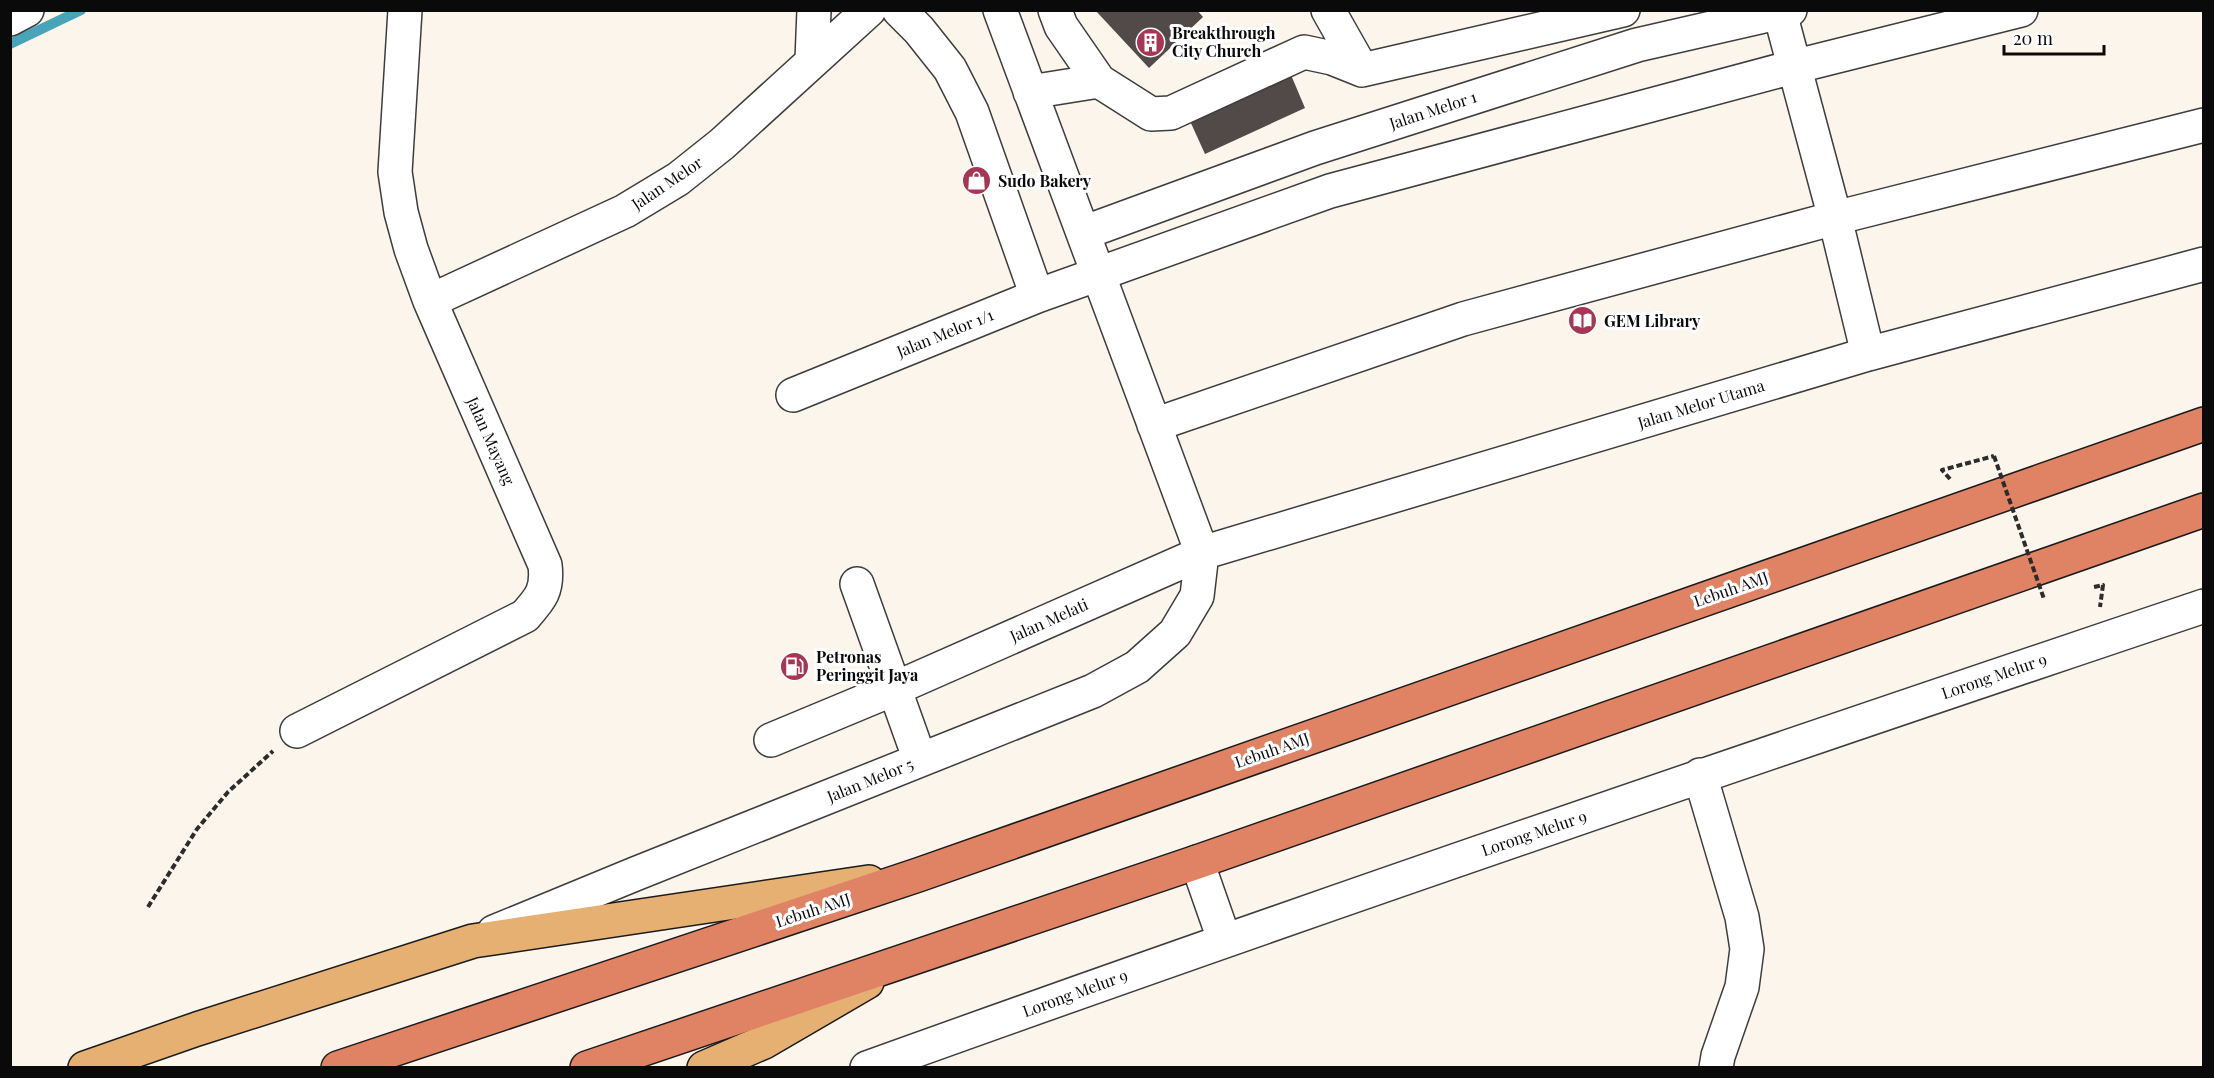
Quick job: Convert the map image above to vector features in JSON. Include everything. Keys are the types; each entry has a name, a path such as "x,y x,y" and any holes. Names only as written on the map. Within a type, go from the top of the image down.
{"highway":[{"name":"Lebuh AMJ","path":"338,1068 918,875 2204,424"},
{"path":"587,1068 1197,862 2204,510"}],"main road":[{"path":"86,1068 197,1029 473,941 918,875"},
{"path":"704,1068 764,1042 900,963"}],"street":[{"path":"10,19 27,10"},
{"name":"Jalan Mayang","path":"297,732 525,616 540,599 547,581 545,565 430,301 400,212 395,172 405,10"},
{"path":"812,60 814,10"},
{"name":"Jalan Melor","path":"430,301 625,211 678,179 722,144 869,10"},
{"path":"899,10 919,30 950,69 972,112 1037,296"},
{"path":"1000,10 1202,553"},
{"path":"1054,10 1061,26 1099,81 1151,114 1171,112 1304,52 1332,58 1362,70 1623,10"},
{"path":"1328,10 1362,70"},
{"path":"1628,10 1637,45"},
{"name":"Jalan Melor 1/1","path":"793,395 1037,296 1330,191 1793,67 2021,10"},
{"path":"1785,12 1793,67 1835,218 1868,354"},
{"name":"Jalan Melor 1","path":"1083,233 1315,148 1637,45 1785,12"},
{"path":"1030,92 1099,81"},
{"path":"1154,425 1463,319 1835,218 2204,125"},
{"name":"Jalan Melor Utama","path":"1202,553 1868,354 2204,264"},
{"name":"Jalan Melati","path":"771,740 896,688 1202,553"},
{"name":"Jalan Melor 5","path":"473,941 1093,691 1137,667 1175,633 1197,596 1202,553"},
{"path":"857,584 920,760"},
{"name":"Lorong Melur 9","path":"867,1068 1224,939 1700,775 2204,606"},
{"path":"1700,775 1742,917 1747,950 1742,987 1716,1068"},
{"path":"1197,862 1224,939"}],"path":[{"path":"1994,456 2044,599 2054,596"},
{"path":"2083,589 2103,585 2095,642"},
{"path":"148,907 196,829 228,792 297,732"}],"building":[{"name":"Breakthrough City Church","path":"1095,10 1197,10 1203,17 1149,68"},
{"path":"1291,75 1305,108 1205,154 1190,121"}],"waterway":[{"path":"10,44 81,10"}],"place":[{"name":"Breakthrough City Church","path":"1151,42"},
{"name":"Sudo Bakery","path":"977,181"},
{"name":"GEM Library","path":"1583,321"},
{"name":"Petronas Peringgit Jaya","path":"795,666"}]}
